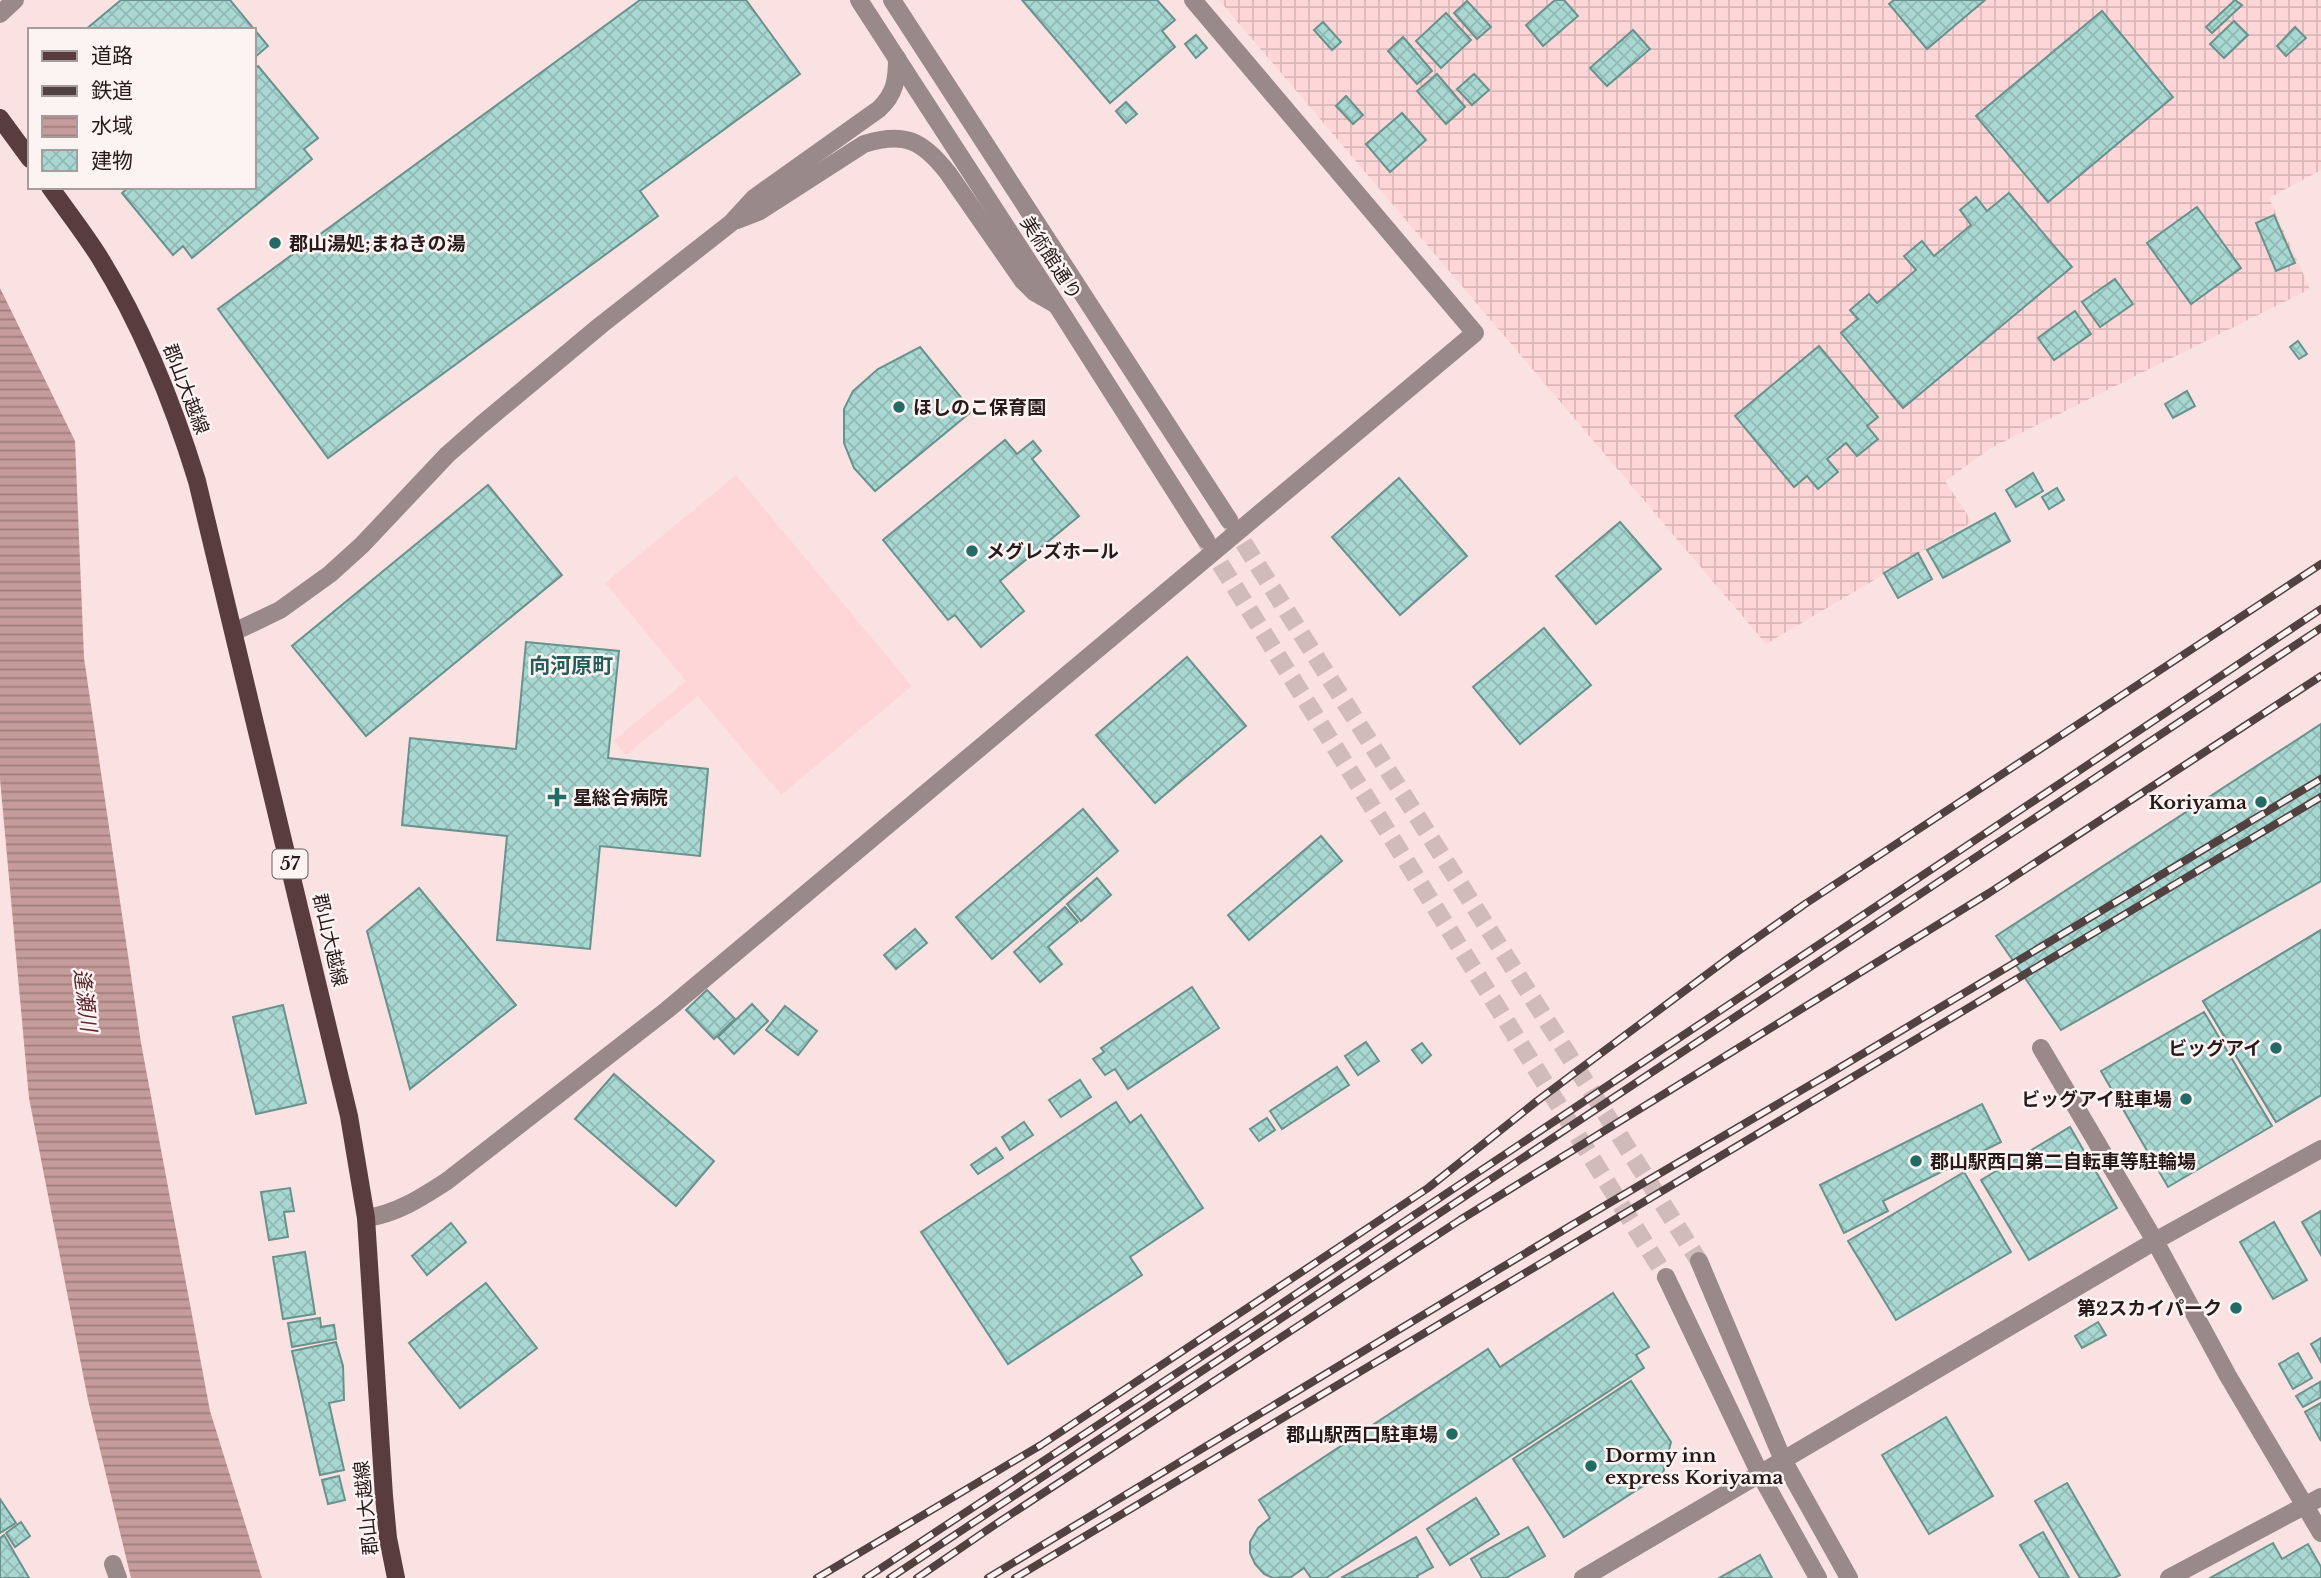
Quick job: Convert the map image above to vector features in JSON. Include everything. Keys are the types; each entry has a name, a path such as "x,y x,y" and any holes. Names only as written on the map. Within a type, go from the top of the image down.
{"main road":[{"path":"0,118 28,156"},
{"name":"郡山大越線","path":"51,189 99,257 132,316 177,415 197,481 346,1102 366,1218 384,1496 388,1538 396,1578"}],"street":[{"path":"0,14 15,0"},
{"name":"美術館通り","path":"859,0 1206,540"},
{"name":"美術館通り","path":"892,0 1229,520"},
{"path":"366,1218 389,1213 421,1198 447,1181 667,1010 1475,332 1193,0"},
{"path":"234,632 280,610 330,574 362,545 447,455 481,425 601,325 731,223 754,198 886,102 897,81 897,58"},
{"path":"731,223 760,211 864,144 880,139 907,139 917,142 935,156 1023,281 1034,292 1056,304"},
{"path":"2040,1048 2155,1241 2228,1376 2314,1502 2321,1533"},
{"path":"1583,1578 2155,1241 2321,1149"},
{"path":"1699,1261 1783,1460 1849,1578"},
{"path":"1666,1277 1760,1474 1818,1578"},
{"path":"2169,1578 2314,1502"}],"shaded area":[{"path":"1219,0 2321,0 2321,170 2269,198 2310,289 1991,448 1945,481 1972,522 1766,644"},
{"name":"星総合病院","path":"736,475 912,686 781,795 698,696 626,755 614,740 686,681 605,583"}],"water":[{"name":"逢瀬川","path":"0,288 75,441 84,658 141,1043 210,1411 262,1578 131,1578 88,1400 29,1098 0,779"}],"building":[{"path":"121,0 230,0 253,28 87,28"},
{"path":"640,0 746,0 800,74 640,191 658,216 328,458 218,309"},
{"path":"1022,0 1157,0 1175,20 1162,31 1175,47 1110,103"},
{"path":"1555,0 1564,0 1578,16 1543,46 1526,25"},
{"path":"1894,0 1985,0 1927,49 1889,4"},
{"path":"2235,0 2242,5 2212,33 2206,27"},
{"path":"1467,1 1491,27 1477,39 1454,13"},
{"path":"2102,11 2173,97 2048,202 1976,116"},
{"path":"1446,13 1471,40 1441,68 1416,41"},
{"path":"2234,21 2248,35 2224,58 2210,44"},
{"path":"1323,22 1341,42 1332,50 1314,30"},
{"path":"2295,27 2306,38 2286,56 2277,46"},
{"path":"1633,30 1650,49 1607,86 1590,68"},
{"path":"256,31 268,46 256,56"},
{"path":"1196,35 1207,48 1196,58 1185,44"},
{"path":"1403,37 1432,71 1417,84 1388,51"},
{"path":"258,66 318,138 304,149 312,159 192,258 183,246 173,255 122,193 127,189 256,189"},
{"path":"1437,74 1465,107 1446,124 1417,91"},
{"path":"1474,74 1489,90 1472,105 1457,89"},
{"path":"1346,96 1363,115 1353,124 1336,106"},
{"path":"1126,102 1137,114 1126,123 1116,111"},
{"path":"1402,113 1426,140 1390,172 1366,144"},
{"path":"2009,193 2072,267 1903,408 1841,333 1858,319 1850,310 1869,294 1877,303 1916,270 1904,256 1922,241 1934,256 1971,225 1960,210 1976,197 1987,211"},
{"path":"2197,207 2241,268 2191,304 2147,243"},
{"path":"2274,215 2295,263 2276,271 2256,223"},
{"path":"2115,279 2133,304 2100,327 2082,302"},
{"path":"2075,311 2091,334 2054,360 2038,338"},
{"path":"2298,341 2307,354 2299,359 2290,347"},
{"path":"1819,346 1878,417 1867,426 1878,439 1857,456 1846,443 1827,459 1838,472 1818,489 1807,476 1794,487 1735,416"},
{"name":"ほしのこ保育園","path":"920,347 972,411 875,491 854,468 844,443 844,409 853,391 878,369"},
{"path":"2187,391 2195,406 2173,418 2165,404"},
{"path":"1005,440 1017,454 1033,441 1041,451 1032,459 1079,516 1000,581 1024,611 981,647 955,615 948,620 883,540"},
{"path":"2033,473 2043,491 2016,507 2006,490"},
{"path":"1399,478 1467,556 1400,615 1332,537"},
{"path":"488,485 562,575 366,736 292,646"},
{"path":"2057,488 2064,500 2049,509 2042,497"},
{"path":"1995,513 2010,541 1943,578 1927,550"},
{"path":"1620,522 1661,569 1596,624 1556,576"},
{"path":"1918,553 1932,579 1898,598 1884,573"},
{"path":"1544,628 1591,685 1520,744 1473,687"},
{"path":"526,642 619,651 608,758 708,769 700,856 600,846 590,949 497,940 507,836 402,825 410,738 516,749"},
{"path":"1187,657 1246,726 1155,803 1096,735"},
{"name":"Koriyama","path":"2321,724 2321,881 2061,1030 1996,936"},
{"path":"1083,809 1118,851 992,959 956,917"},
{"path":"1321,836 1342,861 1249,940 1228,915"},
{"path":"1097,878 1111,895 1081,921 1067,904"},
{"path":"419,888 516,1005 410,1089 367,931"},
{"path":"1065,907 1078,922 1048,947 1062,964 1040,982 1014,952"},
{"path":"915,929 927,943 896,969 884,955"},
{"name":"ビッグアイ","path":"2321,930 2321,1095 2276,1122 2203,1001"},
{"name":"ビッグアイ","path":"2321,930 2321,1095 2276,1122 2203,1001"},
{"path":"1192,987 1219,1028 1128,1089 1115,1069 1105,1075 1093,1059 1104,1052 1101,1048"},
{"path":"707,990 735,1019 714,1039 686,1010"},
{"path":"752,1004 768,1021 734,1054 718,1037"},
{"path":"283,1005 306,1103 256,1114 233,1017"},
{"path":"785,1006 817,1031 798,1055 766,1030"},
{"name":"ビッグアイ駐車場","path":"2204,1012 2272,1126 2168,1187 2101,1071"},
{"path":"1366,1042 1379,1061 1358,1075 1345,1056"},
{"path":"1422,1043 1431,1055 1422,1063 1412,1050"},
{"path":"1337,1067 1349,1085 1282,1129 1270,1111"},
{"path":"614,1074 714,1161 676,1206 575,1119"},
{"path":"1080,1080 1091,1097 1061,1117 1049,1100"},
{"path":"1116,1102 1130,1123 1141,1115 1203,1208 1130,1257 1142,1275 1008,1364 921,1232"},
{"name":"郡山駅西口第二自転車等駐輪場","path":"1982,1104 2001,1142 1883,1201 1888,1211 1844,1233 1820,1185"},
{"path":"1267,1118 1275,1130 1259,1141 1250,1129"},
{"path":"1024,1122 1033,1135 1010,1150 1002,1137"},
{"path":"2070,1127 2117,1208 2029,1260 1981,1180"},
{"path":"996,1148 1003,1158 978,1174 971,1165"},
{"path":"1964,1172 2011,1252 1896,1320 1848,1241"},
{"path":"290,1188 294,1211 284,1212 288,1237 269,1240 261,1192"},
{"path":"2321,1211 2321,1255 2302,1222"},
{"path":"2274,1222 2307,1280 2273,1299 2240,1242"},
{"path":"451,1223 466,1242 427,1275 412,1256"},
{"path":"305,1252 315,1314 283,1319 273,1257"},
{"path":"486,1283 537,1348 460,1408 409,1343"},
{"name":"郡山駅西口駐車場","path":"1613,1293 1649,1347 1636,1355 1644,1368 1326,1578 1311,1578 1304,1568 1291,1577 1273,1578 1264,1574 1255,1564 1250,1553 1250,1542 1258,1528 1270,1518 1259,1500 1488,1349 1500,1367"},
{"path":"320,1318 321,1327 334,1325 336,1339 292,1347 288,1323"},
{"path":"2098,1322 2106,1335 2082,1348 2075,1336"},
{"path":"2321,1338 2321,1362 2311,1344"},
{"path":"336,1342 343,1366 344,1400 329,1403 344,1470 320,1475 292,1351"},
{"path":"2298,1353 2312,1378 2293,1389 2279,1364"},
{"name":"Dormy inn express Koriyama","path":"1631,1381 1671,1442 1663,1473 1564,1537 1513,1459"},
{"path":"2320,1382 2321,1397 2303,1407 2296,1396"},
{"path":"2321,1403 2321,1441 2305,1412"},
{"path":"1946,1417 1993,1496 1929,1534 1882,1455"},
{"path":"339,1476 345,1500 328,1504 322,1480"},
{"path":"2067,1483 2120,1575 2114,1578 2080,1578 2035,1501"},
{"path":"1476,1498 1499,1534 1450,1565 1427,1529"},
{"path":"0,1499 16,1523 0,1533"},
{"path":"21,1522 30,1536 15,1547 6,1533"},
{"path":"1528,1527 1545,1556 1506,1578 1482,1578 1471,1559"},
{"path":"2043,1532 2069,1578 2040,1578 2020,1545"},
{"path":"4,1535 29,1578 0,1578 0,1538"},
{"path":"1416,1537 1433,1567 1417,1576 1418,1578 1341,1578"},
{"path":"2273,1543 2282,1559 2308,1544 2321,1567 2321,1578 2210,1578"},
{"path":"1760,1555 1772,1578 1719,1578"}],"tunnel":[{"path":"1229,520 1699,1261"},
{"path":"1206,541 1666,1277"}],"railway":[{"path":"817,1578 1041,1445 1428,1188 1537,1101 1805,904 2321,564"},
{"path":"866,1578 2321,609"},
{"path":"890,1578 2321,628"},
{"path":"917,1578 1460,1220 1989,893 2321,676"},
{"path":"988,1578 1572,1225 2321,779"},
{"path":"1015,1578 2321,797"}],"place":[{"name":"郡山湯処;まねきの湯","path":"275,243"},
{"name":"ほしのこ保育園","path":"899,407"},
{"name":"メグレズホール","path":"972,551"},
{"name":"星総合病院","path":"557,797"},
{"name":"Koriyama","path":"2261,802"},
{"name":"ビッグアイ","path":"2276,1048"},
{"name":"ビッグアイ駐車場","path":"2186,1099"},
{"name":"郡山駅西口第二自転車等駐輪場","path":"1916,1161"},
{"name":"第2スカイパーク","path":"2236,1308"},
{"name":"郡山駅西口駐車場","path":"1452,1434"},
{"name":"Dormy inn express Koriyama","path":"1591,1466"}],"district":[{"name":"向河原町","path":"571,666"}]}
